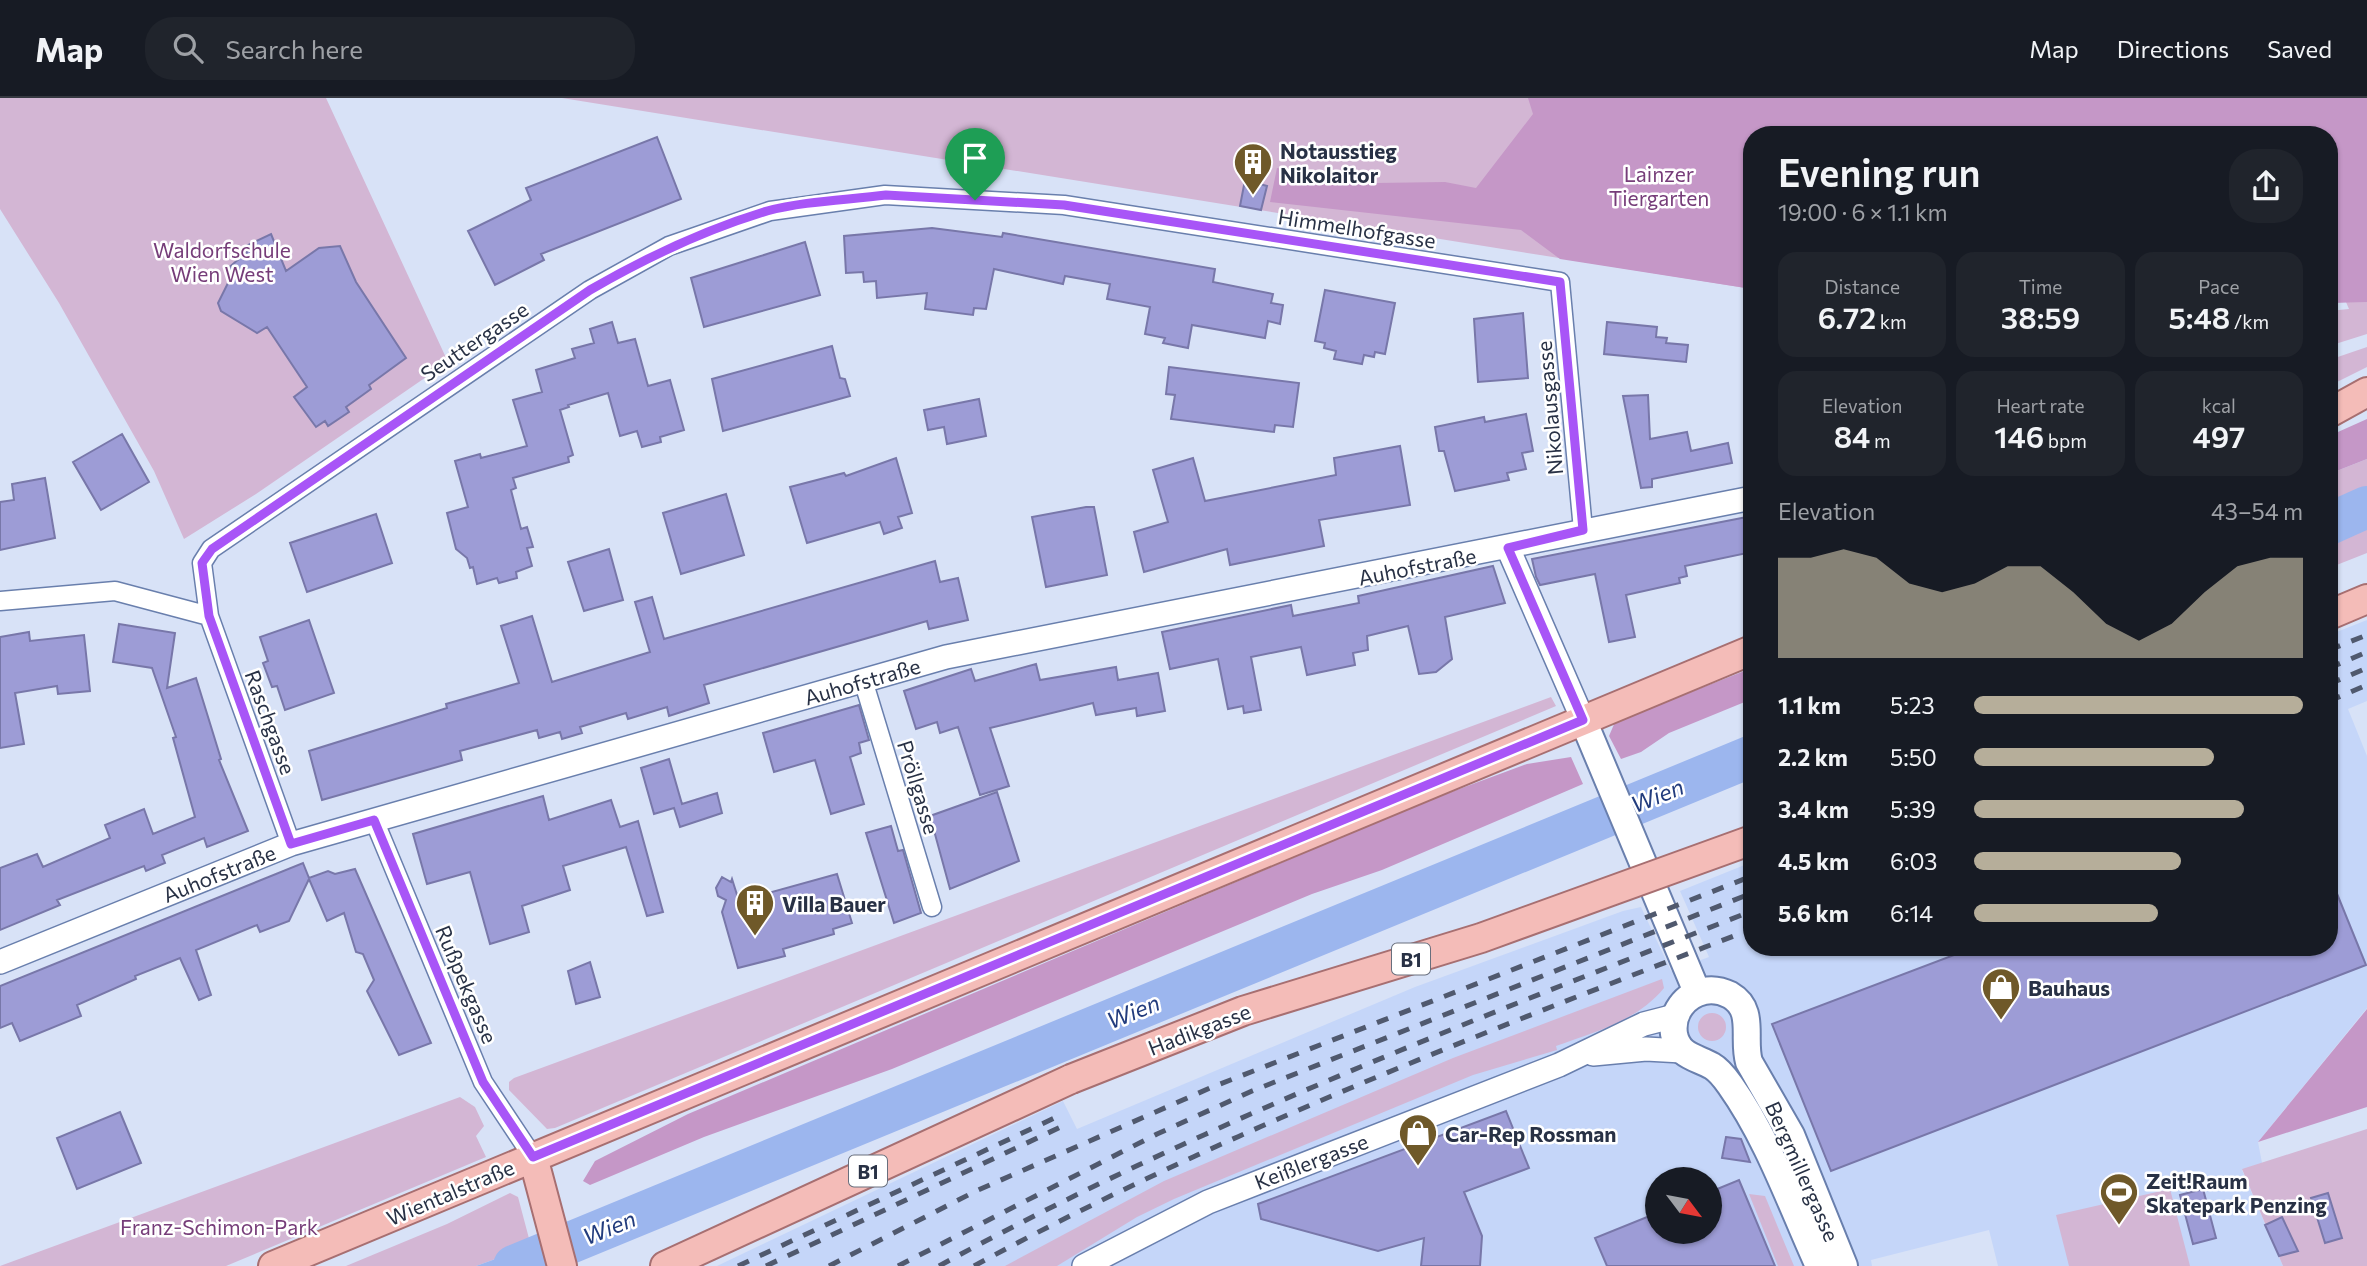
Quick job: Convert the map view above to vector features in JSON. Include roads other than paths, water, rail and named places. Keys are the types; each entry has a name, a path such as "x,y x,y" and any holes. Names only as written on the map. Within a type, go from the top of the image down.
{"main road":[{"path":"2338,408 2367,392"},
{"path":"2338,611 2367,599"},
{"name":"Wientalstraße","path":"273,1266 536,1170 1587,732 1743,654"},
{"path":"1587,732 1697,992 1688,998 1675,1016 1674,1034 1682,1051"},
{"name":"Hadikgasse","path":"665,1266 1071,1079 1243,1011 1481,938 1743,842"},
{"name":"Bergmillergasse","path":"1697,992 1724,992 1735,998 1744,1009 1748,1024 1746,1039 1749,1062 1791,1135 1844,1266"},
{"path":"1710,1065 1725,1062 1738,1053 1746,1039"},
{"name":"Bergmillergasse","path":"1682,1051 1694,1061 1710,1065 1728,1083 1754,1122 1819,1266"},
{"path":"536,1170 562,1266"}],"street":[{"name":"Seuttergasse","path":"209,616 202,563 212,549 590,290 669,246 770,211 886,195 1064,205"},
{"name":"Himmelhofgasse","path":"1064,205 1560,282"},
{"name":"Nikolausgasse","path":"1560,282 1583,530"},
{"name":"Auhofstraße","path":"0,962 291,844 946,657 1743,500"},
{"path":"1508,548 1587,732"},
{"path":"0,601 115,591 209,616"},
{"name":"Raschgasse","path":"209,616 291,844"},
{"name":"Pröllgasse","path":"863,680 932,907"},
{"name":"Rußpekgasse","path":"374,820 483,1082 536,1170"},
{"name":"Keißlergasse","path":"1084,1266 1106,1260 1208,1202 1583,1055 1634,1028 1675,1016"},
{"name":"Keißlergasse","path":"1583,1055 1646,1049 1682,1051"}],"waterway":[{"name":"Wien","path":"2338,520 2367,507"},
{"name":"Wien","path":"514,1266 1743,760"}],"railway":[{"path":"2338,646 2367,635"},
{"path":"2338,664 2367,652"},
{"path":"2338,680 2367,668"},
{"path":"2338,697 2367,685"},
{"path":"829,1266 976,1191 1210,1088 1743,880"},
{"path":"898,1266 1157,1134 1252,1091 1743,897"},
{"path":"939,1266 1037,1214 1238,1120 1442,1033 1743,915"},
{"path":"974,1266 1068,1217 1260,1127 1455,1045 1743,932"},
{"path":"738,1266 1063,1114"},
{"path":"766,1266 1067,1124"}],"place":[{"name":"Notausstieg Nikolaitor","path":"1253,196"},
{"name":"Villa Bauer","path":"755,937"},
{"name":"Bauhaus","path":"2001,1021"},
{"name":"Car-Rep Rossman","path":"1418,1167"},
{"name":"Zeit!Raum Skatepark Penzing","path":"2119,1226"}],"park label":[{"name":"Lainzer Tiergarten","path":"1659,185"},
{"name":"Waldorfschule Wien West","path":"222,261"},
{"name":"Franz-Schimon-Park","path":"219,1226"}]}
